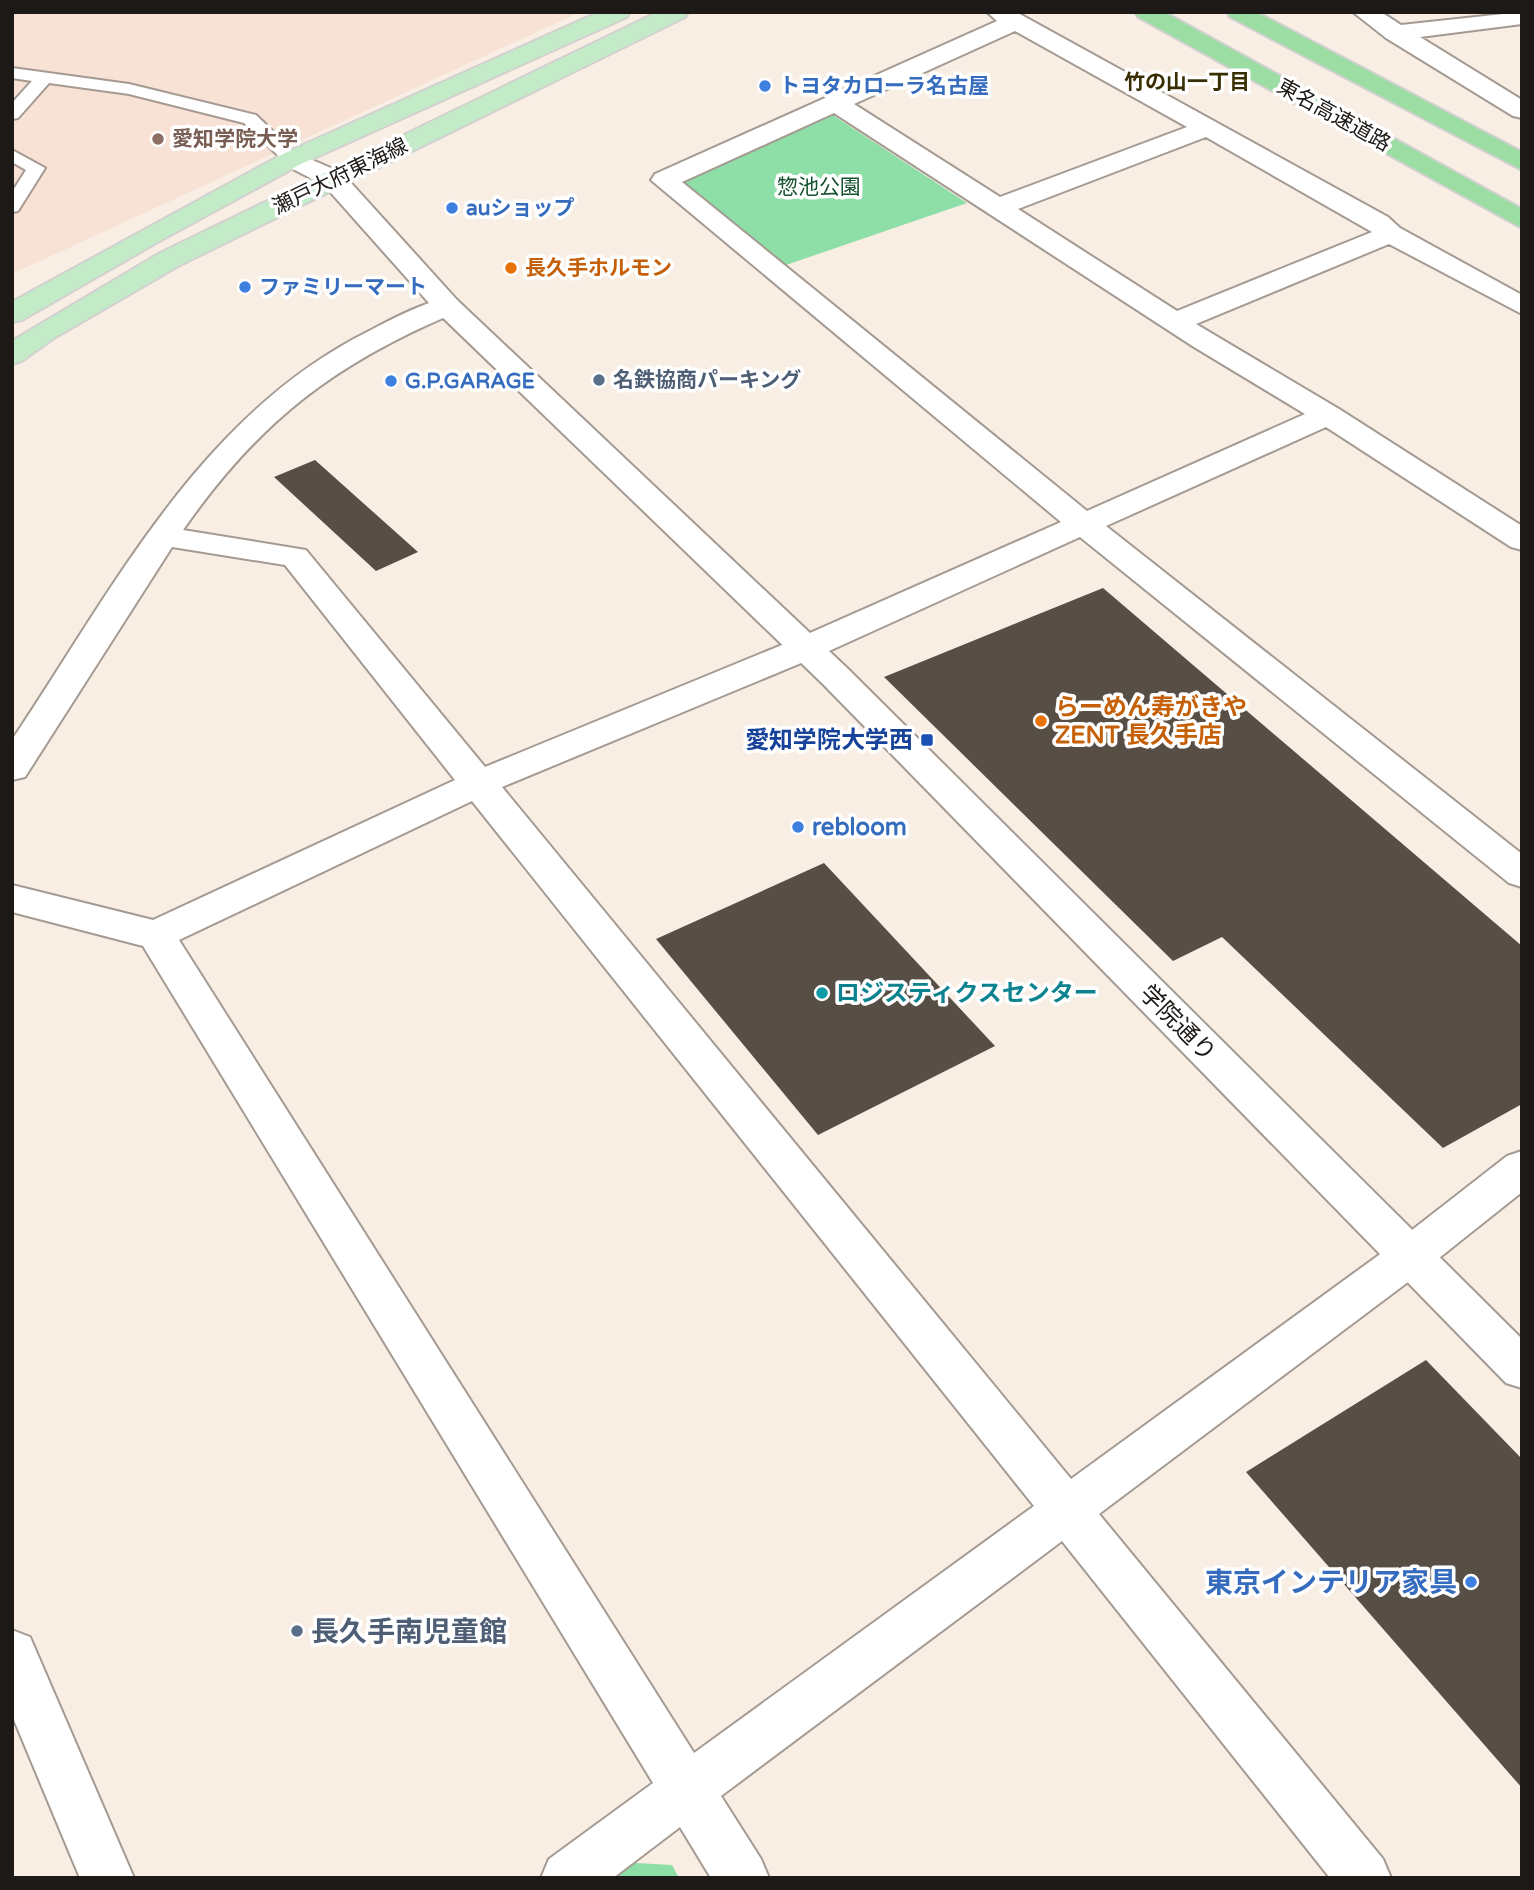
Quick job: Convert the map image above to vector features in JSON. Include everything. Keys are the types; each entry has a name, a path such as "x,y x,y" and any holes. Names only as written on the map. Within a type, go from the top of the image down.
{"highway":[{"name":"東名高速道路","path":"1146,12 1522,220"},
{"name":"東名高速道路","path":"1238,12 1522,162"}],"main road":[{"name":"瀬戸大府東海線","path":"12,314 146,237 292,159 619,12"},
{"name":"瀬戸大府東海線","path":"12,355 44,332 170,259 677,12"}],"street":[{"path":"1364,12 1522,111"},
{"path":"1522,306 1390,234 1379,223 1210,128 1006,17 836,103 664,180 1082,523 1522,874"},
{"path":"1394,33 1522,17"},
{"path":"836,103 1178,321 1205,341 1328,415 1522,540"},
{"path":"999,207 1210,128"},
{"path":"292,159 333,179"},
{"name":"学院通り","path":"333,179 447,306 835,676 1522,1369"},
{"path":"1178,321 1390,234"},
{"path":"12,768 163,536 227,453 258,420 318,374 390,328 447,306"},
{"path":"12,898 156,935 479,783 806,648 1328,415"},
{"path":"163,536 295,557 1364,1878"},
{"path":"156,935 743,1878"},
{"path":"568,1878 1063,1509 1409,1257 1522,1168"},
{"path":"12,1654 107,1878"}],"lane":[{"path":"12,73 129,89 250,119 292,159"},
{"path":"12,114 44,78"},
{"path":"12,155 36,168 12,207"}],"shaded area":[{"name":"愛知学院大学","path":"12,12 580,12 12,274"}],"green space":[{"name":"惣池公園","path":"828,112 967,203 786,265 675,181"},
{"path":"618,1862 672,1865 679,1878 598,1878"}],"building":[{"path":"315,460 418,552 376,571 274,477"},
{"path":"1103,588 1522,946 1522,1104 1443,1148 1222,937 1173,961 884,677"},
{"name":"ロジスティクスセンター","path":"824,863 995,1046 818,1135 656,939"},
{"path":"1426,1360 1522,1459 1522,1788 1246,1472"}],"place":[{"name":"トヨタカローラ名古屋","path":"765,86"},
{"name":"愛知学院大学","path":"158,139"},
{"name":"auショップ","path":"452,208"},
{"name":"長久手ホルモン","path":"511,268"},
{"name":"ファミリーマート","path":"245,287"},
{"name":"名鉄協商パーキング","path":"599,380"},
{"name":"G.P.GARAGE","path":"391,381"},
{"name":"らーめん寿がきや ZENT 長久手店","path":"1041,721"},
{"name":"愛知学院大学西","path":"927,740"},
{"name":"rebloom","path":"798,827"},
{"name":"ロジスティクスセンター","path":"822,993"},
{"name":"東京インテリア家具","path":"1471,1582"},
{"name":"長久手南児童館","path":"297,1631"}],"district":[{"name":"竹の山一丁目","path":"1187,82"}]}
